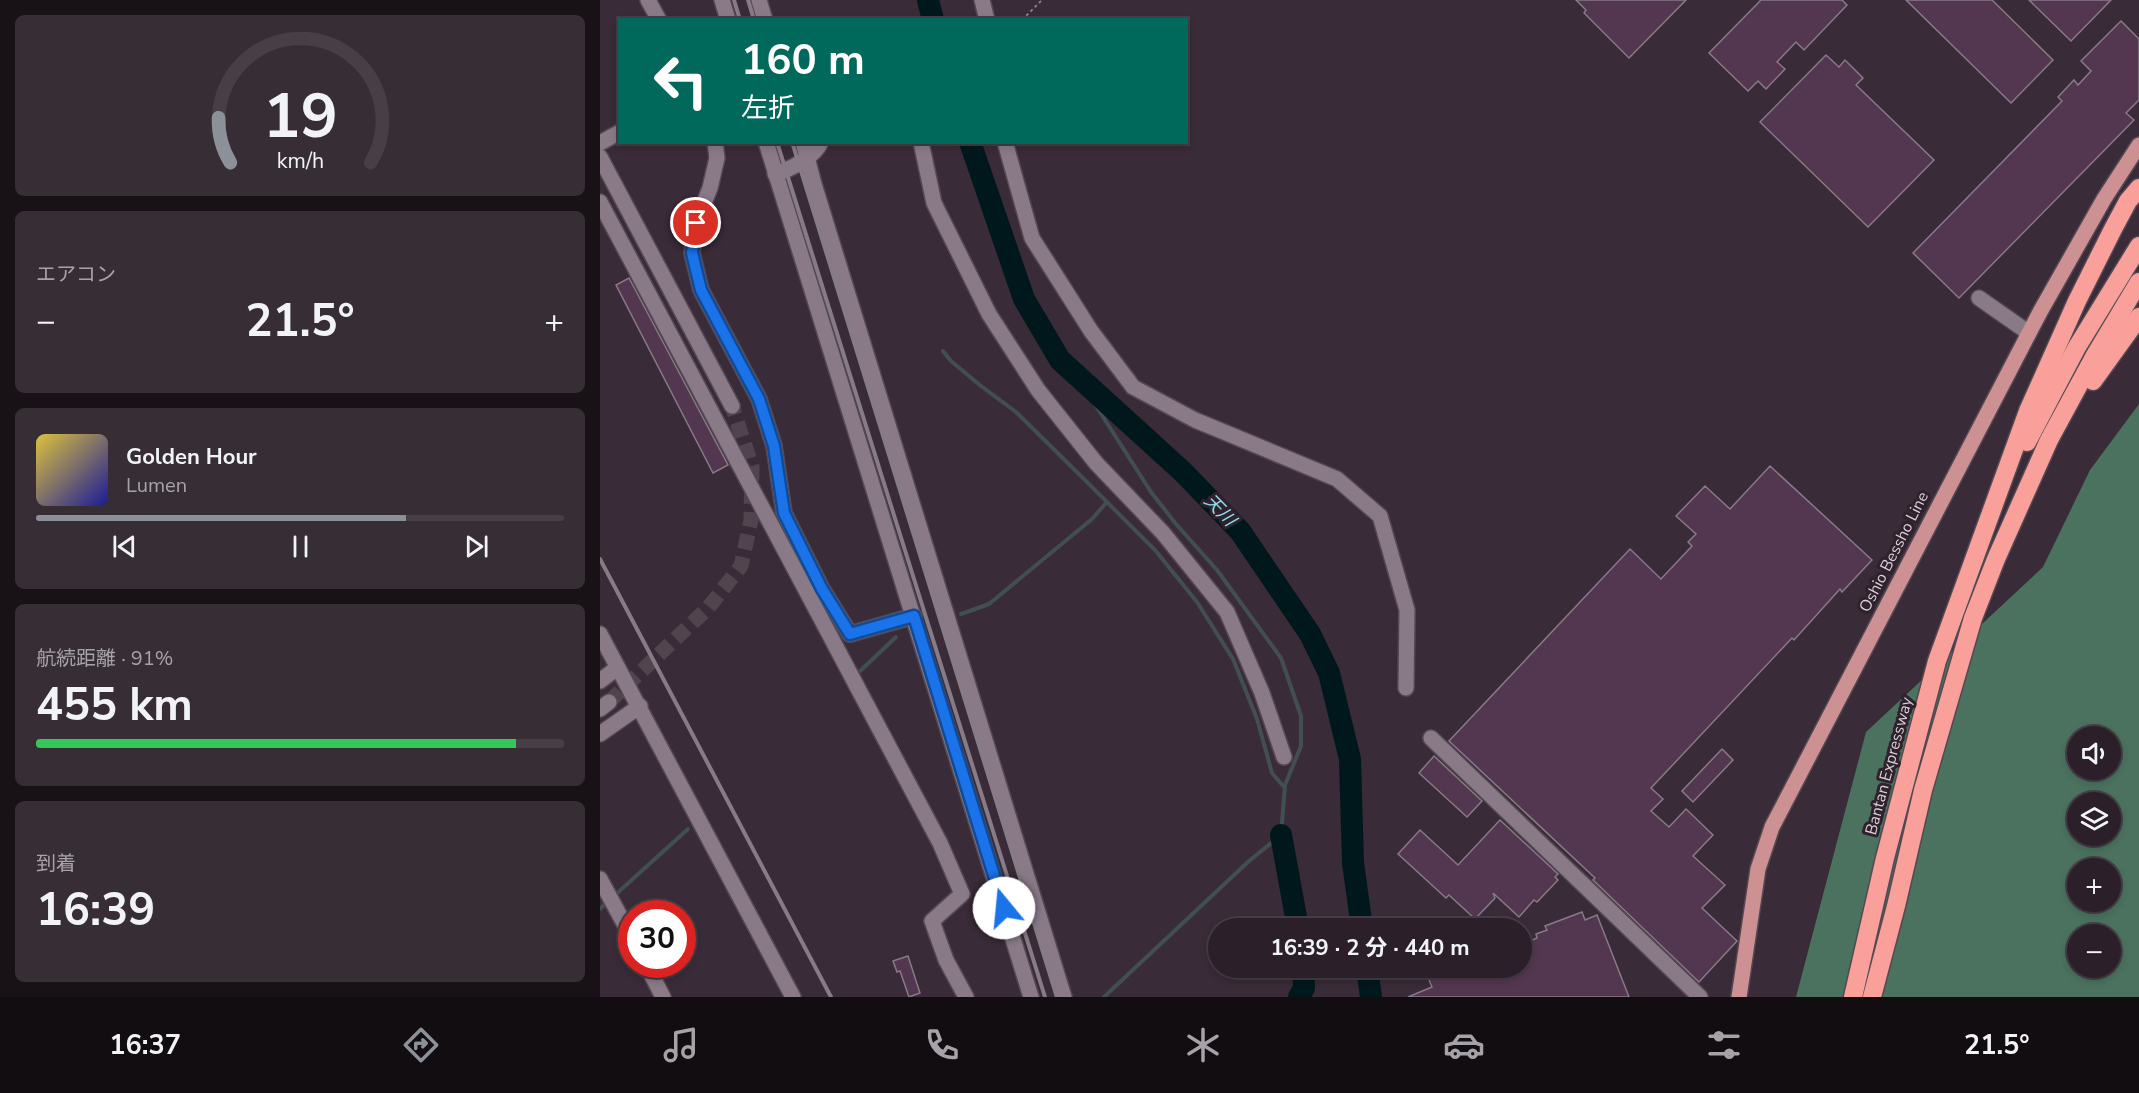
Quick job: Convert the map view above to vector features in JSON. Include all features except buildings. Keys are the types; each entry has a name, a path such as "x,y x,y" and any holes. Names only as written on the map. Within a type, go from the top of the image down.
{"highway":[{"path":"1978,550 2028,411 2077,301 2128,201 2139,188"},
{"path":"1978,550 2037,422 2077,347 2136,252"},
{"path":"1872,997 1923,790 1973,618 1996,559 2055,430 2094,357 2139,282"},
{"path":"1996,559 2055,442 2119,342 2139,317"},
{"name":"Bantan Expressway","path":"1853,997 1885,858 1937,661 1978,550"}],"main road":[{"name":"Oshio Bessho Line","path":"1739,997 1758,869 1772,827 2029,333 2104,199 2139,145"}],"street":[{"path":"648,0 658,18"},
{"path":"722,0 727,18"},
{"path":"759,0 764,18"},
{"path":"982,0 986,18"},
{"path":"600,142 618,133"},
{"path":"715,144 717,158 710,188 696,223 692,253 701,290 759,399 774,446 784,513 822,589 850,634 914,616"},
{"path":"766,144 1031,997"},
{"path":"775,174 806,150 819,148 821,144"},
{"path":"921,144 934,203 989,314 1038,390 1067,427 1096,463 1163,533 1227,612 1262,693 1284,757"},
{"path":"1006,144 1032,238 1090,332 1133,387 1195,420 1337,479 1380,516 1407,610 1407,688"},
{"path":"806,150 814,184 1064,997"},
{"path":"600,157 732,406"},
{"path":"600,202 940,843 962,894 933,921 946,960 966,997"},
{"path":"1979,298 2029,333"},
{"path":"600,634 793,997"},
{"path":"600,681 617,668"},
{"path":"600,734 639,706"},
{"path":"1431,738 1700,997"},
{"path":"605,892 618,914"},
{"path":"653,978 663,997"}],"path":[{"path":"1024,18 1042,0"}],"green space":[{"path":"2139,404 2139,997 1796,997 1866,732 2043,567 2090,470"}],"waterway":[{"name":"天川","path":"928,0 932,18"},
{"name":"天川","path":"971,144 1024,299 1060,360 1183,472 1240,531 1310,634 1329,673 1350,759 1353,863 1361,918"},
{"path":"943,351 951,361 1016,412 1089,484 1155,550 1197,602 1233,659 1257,719 1272,773 1284,787"},
{"path":"1075,373 1151,492 1217,570 1281,658 1301,716 1301,746 1285,785 1281,835 1249,861 1104,997"},
{"path":"961,614 989,604 1092,519 1107,502"},
{"path":"859,672 896,637"},
{"path":"614,896 688,829"},
{"path":"1281,835 1296,918"},
{"path":"600,909 608,901"},
{"path":"1299,997 1304,988 1304,978"},
{"name":"天川","path":"1368,978 1371,997"}],"tunnel":[{"path":"609,702 708,608 741,566 751,520 752,467 732,406"}],"railway":[{"path":"734,0 739,18"},
{"path":"748,0 753,18"},
{"path":"778,144 1045,997"},
{"path":"793,144 1057,997"},
{"path":"600,559 831,997"}],"route":[{"path":"696,223 692,253 701,290 759,399 774,446 784,513 822,589 850,634 914,616 1004,908"}]}
